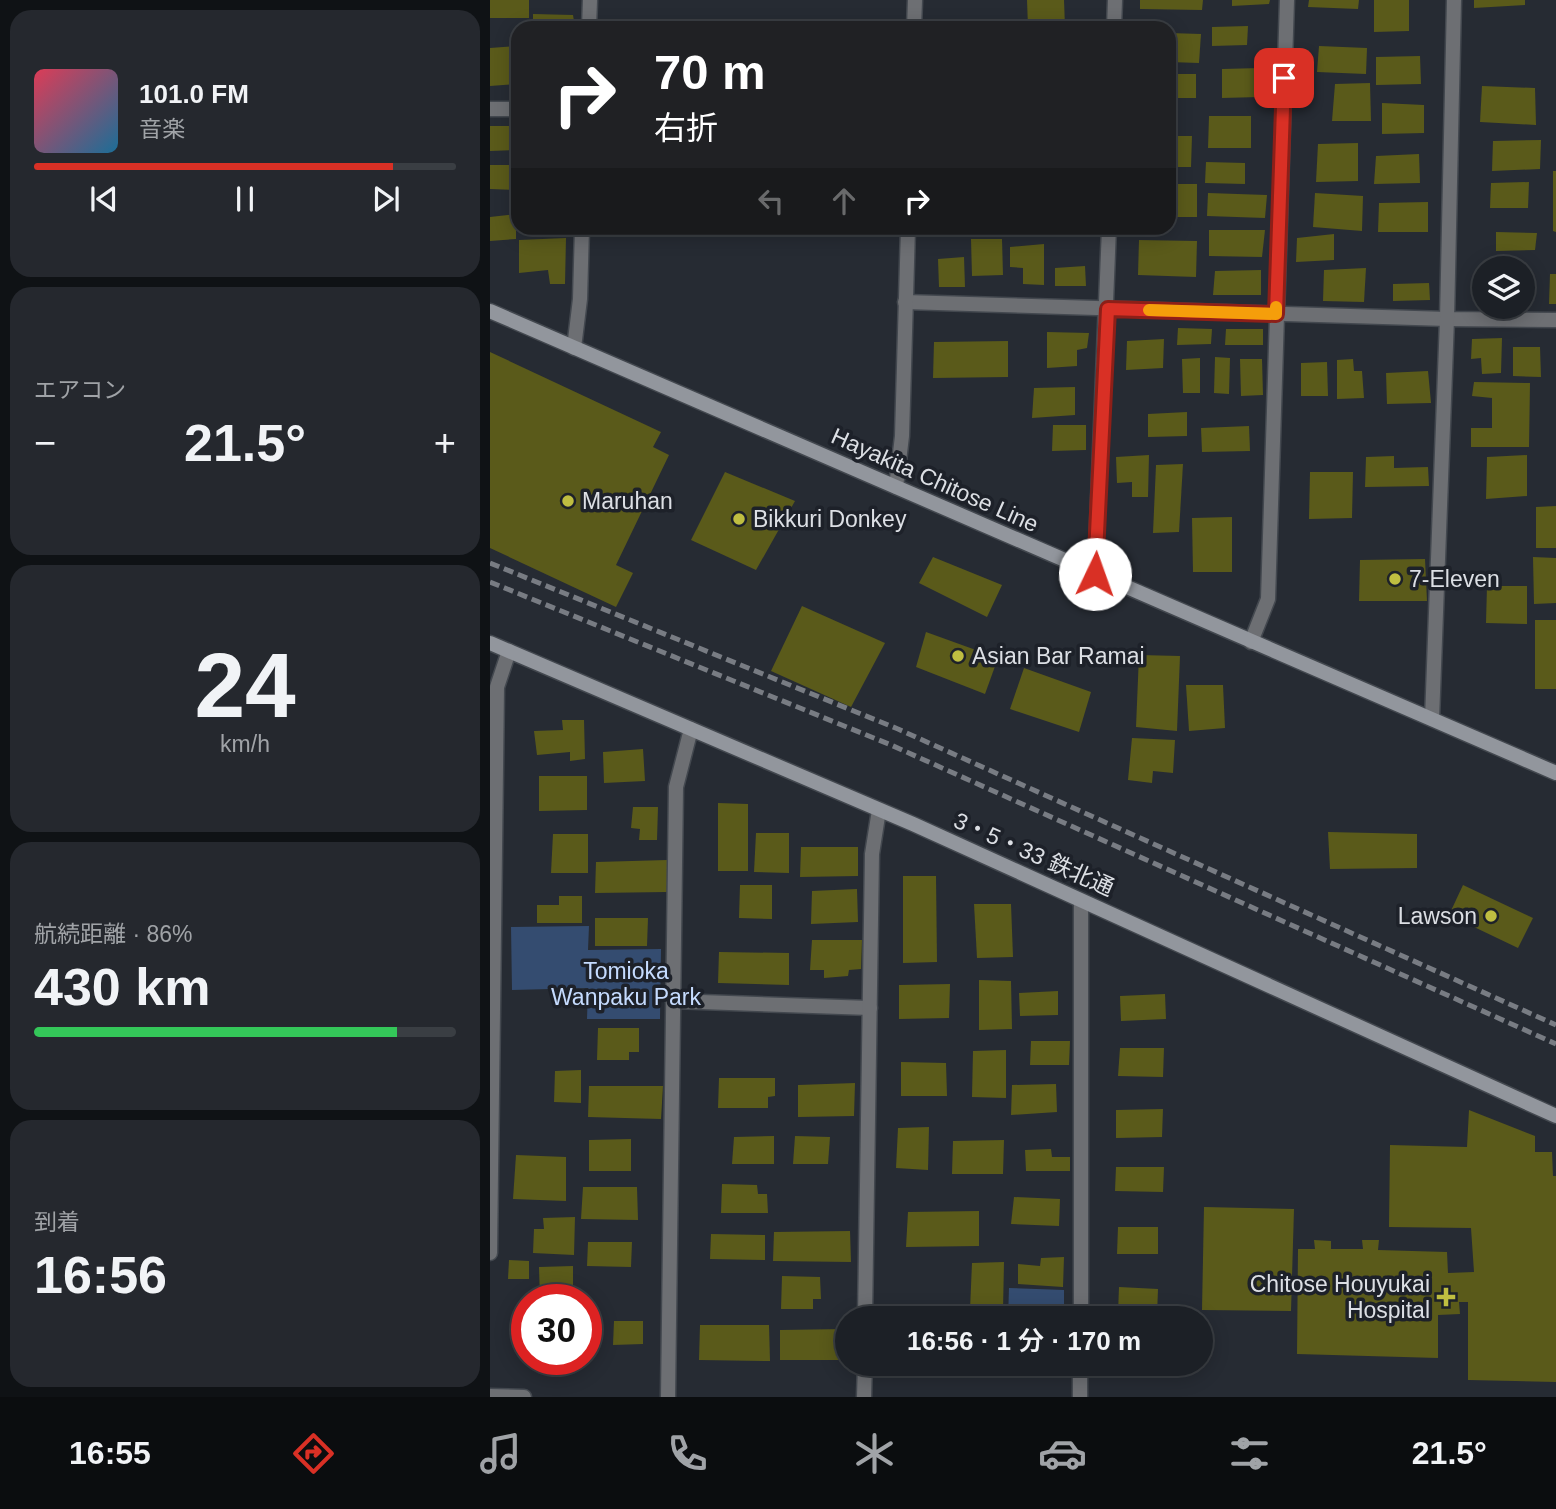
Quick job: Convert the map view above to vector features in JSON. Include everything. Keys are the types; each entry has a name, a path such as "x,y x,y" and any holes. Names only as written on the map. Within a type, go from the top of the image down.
{"main road":[{"name":"Hayakita Chitose Line","path":"490,311 1556,773"},
{"name":"3・5・33 鉄北通","path":"490,643 879,810 1556,1116"}],"street":[{"path":"589,21 590,0"},
{"path":"914,21 915,0"},
{"path":"1114,21 1115,0"},
{"path":"1251,642 1268,599 1287,0"},
{"path":"1432,719 1447,319 1454,0"},
{"path":"490,108 511,109"},
{"path":"574,348 580,299 583,235"},
{"path":"896,488 902,436 908,235"},
{"path":"1095,574 1110,235"},
{"path":"905,302 1556,320"},
{"path":"490,1253 492,916 497,687 509,651"},
{"path":"668,1397 676,787 691,729"},
{"path":"865,1306 872,854 879,810"},
{"path":"1081,1306 1082,901"},
{"path":"673,1001 870,1008"},
{"path":"864,1376 864,1397"},
{"path":"1080,1376 1080,1397"},
{"path":"490,1396 524,1397"}],"green space":[{"name":"Tomioka Wanpaku Park","path":"589,926 588,950 661,949 660,1019 587,1019 588,988 512,990 511,927"},
{"path":"1009,1288 1064,1290 1064,1306 1008,1306"}],"building":[{"path":"490,0 529,0 529,18 490,18"},
{"path":"1027,0 1064,0 1065,21 1028,21"},
{"path":"1140,0 1203,0 1202,10 1140,9"},
{"path":"1232,0 1270,0 1269,4 1232,6"},
{"path":"1309,0 1359,0 1358,9 1308,7"},
{"path":"1374,0 1409,0 1409,31 1374,32"},
{"path":"1474,0 1525,0 1525,5 1474,8"},
{"path":"533,14 573,15 574,21 533,21"},
{"path":"1248,26 1247,45 1212,46 1212,27"},
{"path":"1176,33 1201,34 1199,63 1176,62"},
{"path":"511,46 511,84 490,86 490,48"},
{"path":"1319,46 1367,48 1366,74 1317,72"},
{"path":"1420,56 1421,84 1376,85 1376,57"},
{"path":"1261,68 1260,97 1222,98 1222,69"},
{"path":"1176,74 1196,74 1196,98 1176,98"},
{"path":"1370,83 1371,121 1332,121 1335,84"},
{"path":"1482,86 1535,88 1536,125 1480,122"},
{"path":"1382,103 1424,105 1424,133 1382,134"},
{"path":"1209,116 1251,116 1251,148 1208,148"},
{"path":"490,126 511,126 511,150 490,151"},
{"path":"1176,136 1192,136 1191,167 1176,167"},
{"path":"1541,140 1540,169 1492,171 1493,141"},
{"path":"1358,143 1358,181 1316,182 1318,144"},
{"path":"1419,154 1420,183 1374,184 1376,156"},
{"path":"1206,162 1245,163 1245,184 1205,183"},
{"path":"490,165 511,165 511,190 490,189"},
{"path":"1553,171 1556,171 1556,232 1553,231"},
{"path":"1529,182 1528,208 1490,208 1491,183"},
{"path":"1176,184 1197,184 1197,217 1176,217"},
{"path":"1208,193 1267,195 1265,218 1207,216"},
{"path":"1315,193 1363,196 1362,231 1313,227"},
{"path":"1428,202 1428,232 1378,232 1379,203"},
{"path":"511,215 511,235 516,235 516,239 490,241 490,217"},
{"path":"1209,230 1265,230 1262,257 1209,256"},
{"path":"1496,232 1537,233 1535,250 1496,251"},
{"path":"1334,234 1334,260 1296,262 1297,238"},
{"path":"566,238 565,284 550,284 548,270 519,273 519,240"},
{"path":"971,239 1002,239 1003,275 972,276"},
{"path":"1139,240 1197,241 1196,277 1138,275"},
{"path":"1044,244 1044,285 1023,284 1023,268 1010,267 1010,247"},
{"path":"964,257 965,287 939,287 938,259"},
{"path":"1085,266 1086,286 1055,286 1055,268"},
{"path":"1366,268 1364,302 1323,301 1324,270"},
{"path":"1261,270 1261,295 1213,295 1215,271"},
{"path":"1550,274 1556,274 1556,304 1549,304"},
{"path":"1429,283 1430,300 1393,301 1393,284"},
{"path":"1178,328 1212,329 1211,344 1177,345"},
{"path":"1226,329 1263,329 1263,345 1225,345"},
{"path":"1047,332 1089,333 1087,348 1077,350 1077,366 1047,368"},
{"path":"1502,338 1501,373 1482,374 1481,358 1471,359 1472,339"},
{"path":"1164,339 1163,368 1126,370 1127,341"},
{"path":"1008,341 1008,377 933,378 934,342"},
{"path":"1513,347 1540,347 1541,377 1513,376"},
{"name":"Maruhan","path":"490,352 661,432 653,447 669,455 616,565 633,573 616,607 490,548"},
{"path":"1215,357 1230,358 1229,394 1214,393"},
{"path":"1200,358 1200,393 1183,393 1182,359"},
{"path":"1240,359 1262,359 1263,395 1241,396"},
{"path":"1353,359 1354,371 1362,371 1364,398 1337,399 1337,360"},
{"path":"1327,362 1328,396 1301,396 1301,363"},
{"path":"1428,371 1431,403 1387,404 1386,373"},
{"path":"1474,382 1530,383 1529,447 1471,447 1471,428 1492,428 1492,398 1472,396"},
{"path":"1075,387 1075,415 1032,418 1034,388"},
{"path":"1187,412 1187,436 1148,437 1148,414"},
{"path":"1053,425 1086,425 1086,450 1052,451"},
{"path":"1249,426 1250,451 1202,452 1201,428"},
{"path":"1149,455 1148,497 1132,497 1132,482 1117,483 1116,457"},
{"path":"1527,455 1527,496 1486,499 1487,457"},
{"path":"1394,456 1394,468 1428,467 1429,486 1365,487 1366,457"},
{"path":"1183,464 1179,532 1153,533 1156,465"},
{"path":"725,472 795,501 756,570 691,540"},
{"path":"1310,472 1353,472 1352,518 1309,519"},
{"path":"1556,506 1556,548 1536,548 1536,507"},
{"path":"1232,517 1232,572 1193,572 1192,518"},
{"path":"933,557 1002,585 987,617 919,583"},
{"path":"1533,557 1556,558 1556,603 1534,604"},
{"path":"1425,559 1427,601 1359,601 1360,560"},
{"path":"1487,586 1527,586 1527,624 1486,623"},
{"path":"802,606 885,643 851,707 771,671"},
{"path":"1535,620 1556,620 1556,689 1535,689"},
{"path":"926,632 998,658 985,694 916,667"},
{"path":"1139,655 1180,656 1177,731 1136,727"},
{"path":"1024,668 1091,692 1079,732 1010,709"},
{"path":"1186,685 1223,685 1225,728 1189,731"},
{"path":"562,720 584,720 585,759 570,761 570,752 537,755 534,731 563,730"},
{"path":"1132,738 1175,740 1173,773 1153,771 1152,783 1128,780"},
{"path":"643,749 645,781 604,783 603,752"},
{"path":"539,776 587,776 587,810 539,811"},
{"path":"718,803 748,804 748,871 718,871"},
{"path":"633,807 658,807 657,840 639,840 640,829 631,828"},
{"path":"1328,832 1417,834 1417,868 1330,869"},
{"path":"756,833 789,833 789,873 754,872"},
{"path":"553,834 588,834 588,873 551,873"},
{"path":"801,847 858,847 858,876 800,877"},
{"path":"667,860 667,892 595,893 596,862"},
{"path":"903,876 936,876 937,962 903,963"},
{"path":"740,885 772,885 772,919 739,918"},
{"name":"Lawson","path":"1463,885 1533,918 1518,948 1449,915"},
{"path":"857,889 858,922 811,924 812,891"},
{"path":"559,896 582,896 582,923 537,923 537,905 559,905"},
{"path":"974,904 1011,904 1013,957 977,958"},
{"path":"595,918 648,918 647,946 595,946"},
{"path":"812,940 862,940 861,969 849,970 848,976 824,978 824,970 810,970"},
{"path":"719,952 789,953 789,985 718,983"},
{"path":"979,980 1011,981 1012,1029 979,1030"},
{"path":"950,984 949,1018 899,1019 899,985"},
{"path":"1058,991 1058,1015 1020,1016 1019,993"},
{"path":"1165,994 1166,1019 1121,1021 1120,996"},
{"path":"598,1028 639,1028 639,1052 629,1052 629,1060 597,1060"},
{"path":"1031,1041 1070,1041 1069,1065 1030,1065"},
{"path":"1120,1048 1164,1048 1163,1077 1118,1076"},
{"path":"1006,1050 1006,1098 972,1097 973,1051"},
{"path":"901,1062 946,1063 947,1096 901,1096"},
{"path":"581,1070 581,1103 554,1102 555,1071"},
{"path":"719,1078 775,1078 775,1096 768,1097 768,1108 718,1108"},
{"path":"855,1083 854,1116 798,1117 798,1085"},
{"path":"1056,1084 1057,1112 1011,1115 1012,1085"},
{"path":"589,1086 663,1086 661,1119 588,1117"},
{"path":"1163,1109 1162,1137 1116,1138 1116,1110"},
{"path":"1469,1110 1535,1136 1535,1152 1552,1152 1553,1176 1556,1176 1556,1382 1468,1380 1468,1302 1459,1302 1460,1314 1438,1315 1438,1358 1297,1354 1298,1249 1315,1249 1314,1240 1331,1241 1331,1249 1363,1249 1362,1240 1379,1240 1378,1250 1447,1252 1448,1273 1474,1272 1471,1228 1389,1227 1390,1145 1467,1147"},
{"path":"929,1127 928,1170 896,1168 898,1128"},
{"path":"774,1136 774,1164 732,1164 734,1137"},
{"path":"795,1136 830,1137 828,1164 793,1164"},
{"path":"631,1139 631,1171 589,1171 589,1140"},
{"path":"1004,1140 1003,1174 952,1174 953,1141"},
{"path":"1051,1149 1052,1157 1070,1157 1070,1171 1026,1171 1025,1150"},
{"path":"516,1155 566,1157 566,1201 513,1199"},
{"path":"1116,1167 1164,1167 1163,1192 1115,1191"},
{"path":"722,1184 757,1185 758,1194 767,1194 768,1213 721,1213"},
{"path":"583,1187 637,1187 638,1220 581,1219"},
{"path":"1014,1197 1060,1199 1059,1226 1011,1224"},
{"path":"1204,1207 1294,1209 1291,1311 1213,1310 1213,1306 1202,1306"},
{"path":"979,1211 979,1246 906,1247 908,1212"},
{"path":"575,1217 574,1255 533,1253 534,1229 544,1229 543,1218"},
{"path":"1118,1227 1158,1227 1158,1254 1117,1254"},
{"path":"850,1231 851,1262 773,1261 774,1232"},
{"path":"711,1234 765,1235 765,1260 710,1259"},
{"path":"588,1242 632,1242 631,1267 587,1266"},
{"path":"1064,1257 1063,1287 1018,1284 1018,1264 1040,1266 1041,1258"},
{"path":"509,1260 529,1261 529,1279 508,1279"},
{"path":"1004,1262 1003,1306 970,1306 972,1263"},
{"path":"573,1266 573,1284 540,1284 539,1267"},
{"path":"782,1276 820,1277 821,1299 813,1299 813,1309 781,1309"},
{"path":"1119,1287 1158,1289 1157,1306 1118,1306"},
{"path":"614,1321 643,1321 643,1344 613,1345"},
{"path":"700,1325 769,1325 770,1361 699,1360"},
{"path":"835,1329 835,1360 780,1360 780,1330"}],"railway":[{"path":"490,563 898,729 1556,1025"},
{"path":"490,582 891,745 1556,1044"}],"slow traffic":[{"path":"1149,310 1276,314 1276,307"}],"place":[{"name":"Maruhan","path":"568,501"},
{"name":"Bikkuri Donkey","path":"739,519"},
{"name":"7-Eleven","path":"1395,579"},
{"name":"Asian Bar Ramai","path":"958,656"},
{"name":"Lawson","path":"1491,916"},
{"name":"Chitose Houyukai Hospital","path":"1446,1297"}],"route":[{"path":"1095,574 1108,309 1276,314 1284,78"}]}
